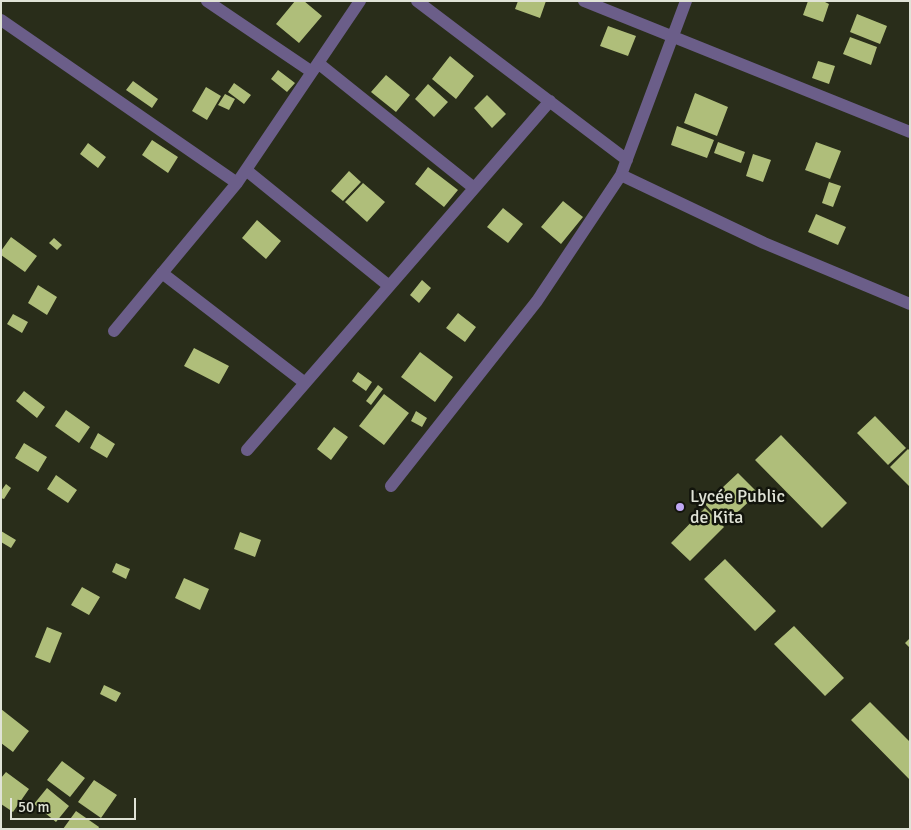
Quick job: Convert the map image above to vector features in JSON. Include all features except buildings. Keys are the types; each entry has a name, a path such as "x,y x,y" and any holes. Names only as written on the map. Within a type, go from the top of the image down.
{"street":[{"path":"207,1 315,68 474,188"},
{"path":"114,331 237,183 360,1"},
{"path":"416,1 627,160"},
{"path":"584,1 910,132"},
{"path":"391,486 537,301 621,175 686,1"},
{"path":"1,20 237,183"},
{"path":"247,450 550,101"},
{"path":"246,170 389,286"},
{"path":"621,175 764,243 910,304"},
{"path":"162,273 305,383"}],"place":[{"name":"Lycée Public de Kita","path":"680,507"}]}
